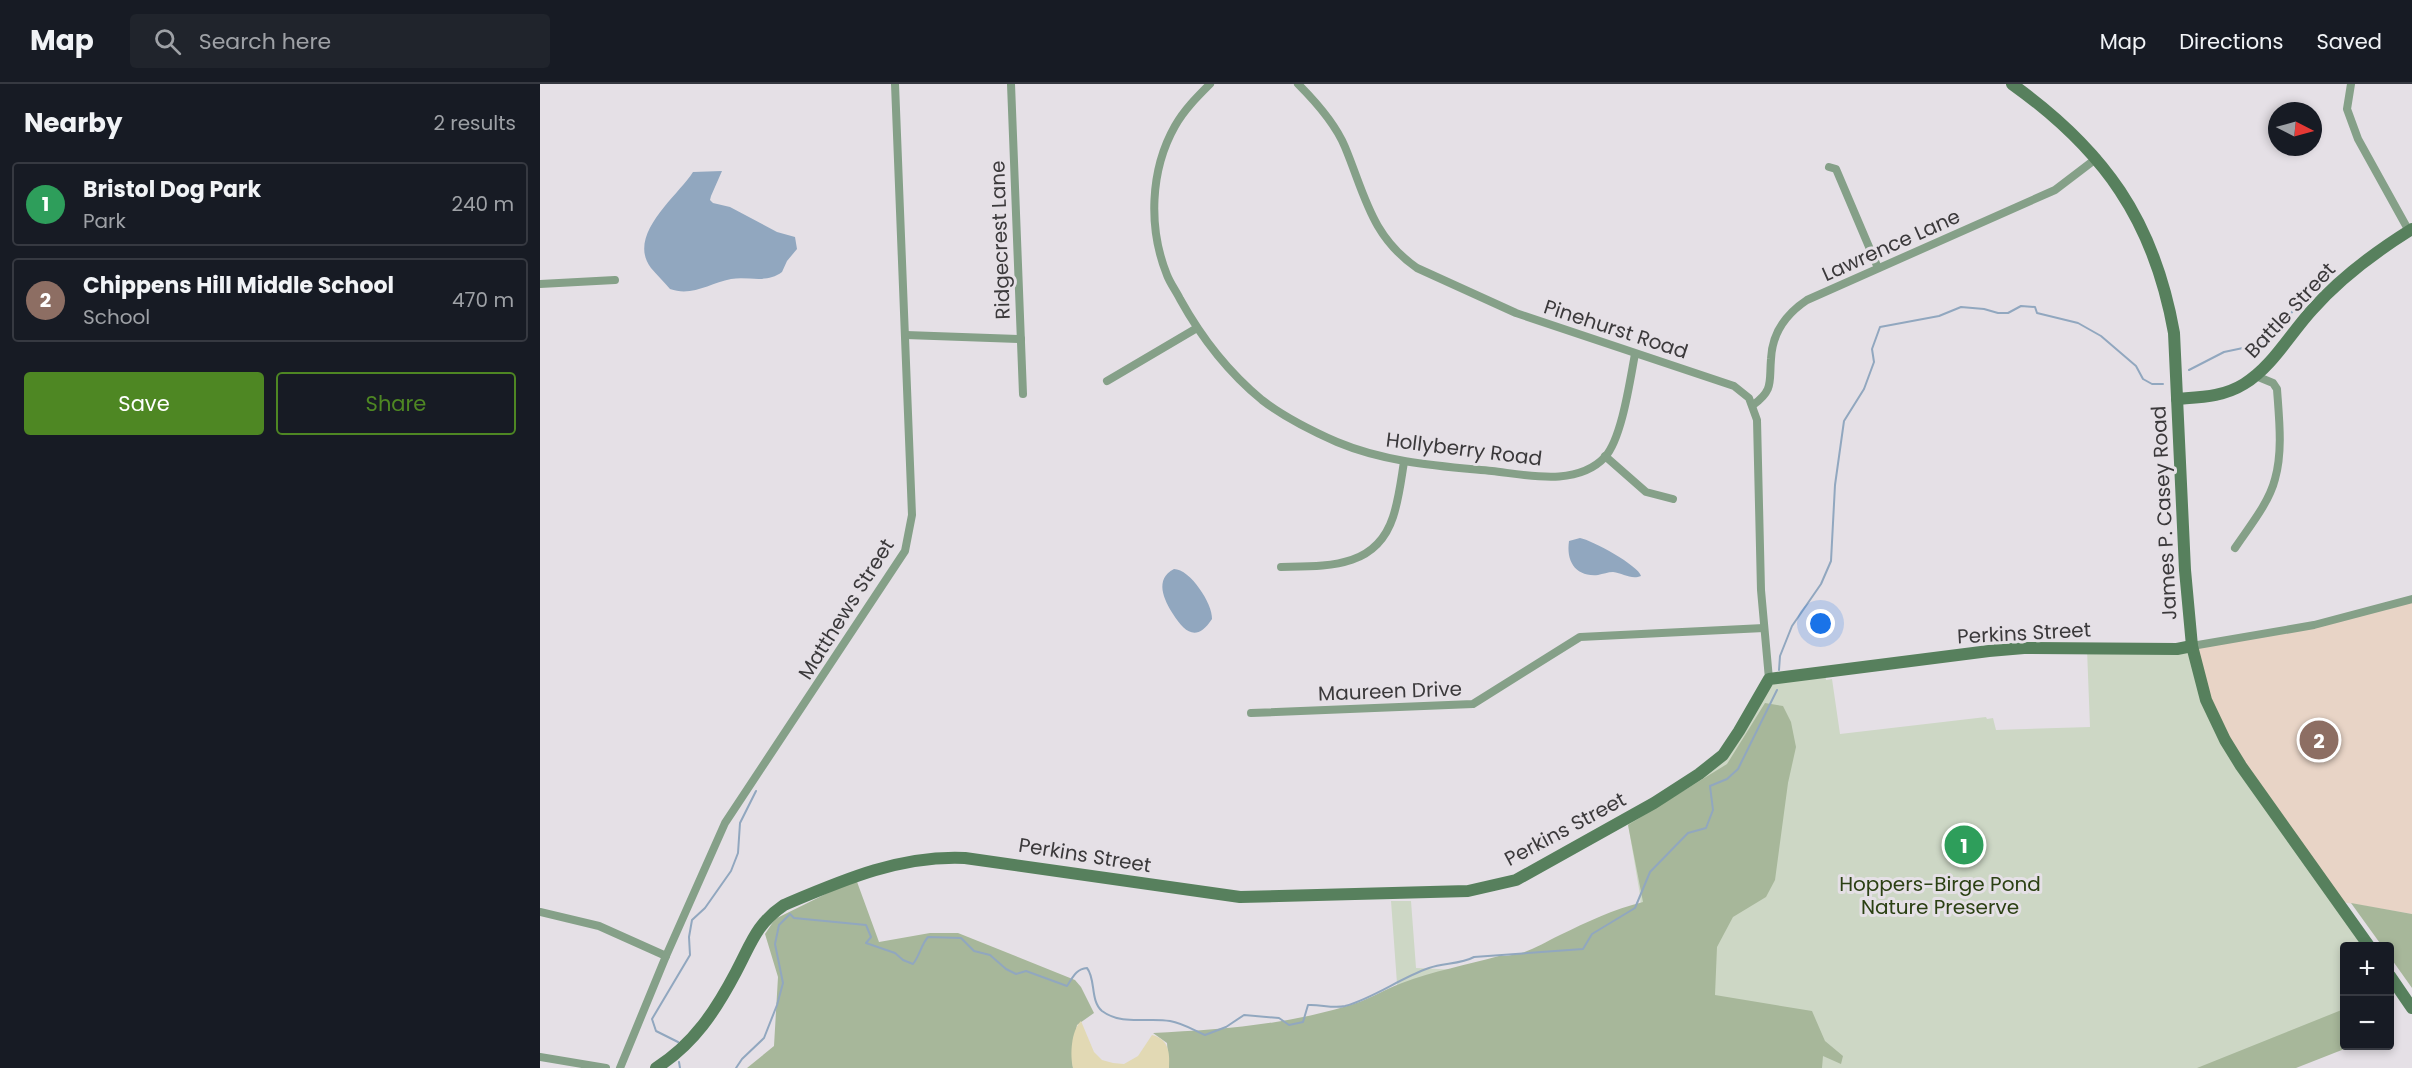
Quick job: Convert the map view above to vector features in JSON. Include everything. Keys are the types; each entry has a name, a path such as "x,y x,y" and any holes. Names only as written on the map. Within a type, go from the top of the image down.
{"street":[{"name":"Matthews Street","path":"620,1068 666,956 725,823 905,551 912,515 895,84"},
{"name":"Ridgecrest Lane","path":"1011,84 1023,394"},
{"name":"Hollyberry Road","path":"1210,84 1191,103 1175,126 1163,153 1155,188 1155,227 1167,275 1197,328 1226,365 1272,406 1299,423 1337,442 1404,462 1545,477 1571,475 1590,468 1605,456"},
{"name":"Pinehurst Road","path":"1298,84 1329,120 1345,146 1370,214 1385,239 1402,258 1435,278 1516,313 1734,386 1744,392 1753,405"},
{"name":"James P. Casey Road","path":"2012,84 2045,108 2097,158 2130,205 2157,263 2168,300 2174,333 2185,570 2192,646 2206,700 2225,740 2266,802 2366,942"},
{"path":"2351,84 2347,109 2358,139 2410,230"},
{"name":"Lawrence Lane","path":"1753,405 1764,397 1770,385 1774,342 1788,316 1807,300 2055,190 2097,158"},
{"path":"1829,167 1836,169 1878,268"},
{"name":"Battle Street","path":"2177,399 2225,393 2256,376 2313,308 2342,279 2368,258 2410,230"},
{"path":"540,284 615,280"},
{"path":"1107,381 1197,328"},
{"path":"906,335 1021,339"},
{"path":"1635,354 1622,421 1605,456 1646,492 1673,499"},
{"name":"Battle Street","path":"2235,548 2272,487 2279,454 2277,389 2273,383 2256,376"},
{"path":"1753,405 1758,429 1764,628 1769,680"},
{"path":"1281,567 1348,563 1376,549 1393,518 1404,462"},
{"name":"Perkins Street","path":"656,1068 680,1052 705,1024 724,994 760,925 770,914 784,905 868,871 914,860 948,857 1040,867 1240,897 1468,891 1516,880 1699,774 1723,755 1769,680 2024,648 2177,649 2314,625 2412,599"},
{"name":"Maureen Drive","path":"1251,713 1473,704 1580,637 1764,628"},
{"path":"540,912 593,924 666,956"},
{"path":"2394,982 2412,1008"},
{"path":"540,1057 606,1068"}],"shaded area":[{"path":"2412,599 2412,914 2336,901 2212,714 2192,646 2314,625"}],"green space":[{"name":"Hoppers-Birge Pond Nature Preserve","path":"2192,646 2212,714 2366,942 2340,942 2340,1030 2255,1068 1366,1068 1398,997 1391,901 1411,901 1416,968 1506,972 1644,951 1640,895 1627,818 1723,755 1769,679 1825,673 1826,680 1832,679 1840,734 1986,717 1987,719 1993,718 1996,730 2090,727 2087,649"},
{"path":"1765,703 1783,706 1791,722 1796,747 1788,783 1775,880 1766,897 1733,917 1717,947 1715,995 1812,1011 1825,1041 1843,1056 1841,1064 1823,1056 1822,1068 1169,1068 1167,1043 1153,1033 1251,1026 1299,1018 1354,1004 1426,975 1499,956 1524,952 1601,916 1643,902 1628,825 1727,764"},
{"path":"856,879 879,942 930,933 958,933 1075,980 1094,1013 1077,1025 1072,1053 1073,1068 747,1068 774,1046 778,977 765,934 775,919"},
{"path":"2351,903 2412,914 2412,988 2394,963 2394,942 2379,942"},
{"path":"2340,1011 2340,1050 2342,1050 2296,1068 2197,1068"}],"sand":[{"path":"1081,1021 1094,1052 1102,1060 1124,1064 1138,1056 1152,1035 1165,1043 1169,1068 1073,1068 1072,1043"}],"water":[{"path":"722,171 710,200 713,203 730,207 777,232 795,237 797,249 787,261 782,272 770,278 731,279 686,291 670,289 651,268 645,255 645,243 649,230 693,172"},
{"path":"1580,538 1614,554 1632,566 1641,576 1630,577 1613,572 1590,575 1578,571 1571,562 1568,549 1569,541"},
{"path":"1174,569 1187,575 1193,581 1209,605 1212,619 1207,626 1196,633 1182,626 1164,596 1164,578"}],"waterway":[{"path":"2189,370 2224,352 2262,344 2269,339 2322,277"},
{"path":"1779,670 1780,656 1792,626 1821,584 1831,561 1835,485 1844,421 1864,389 1874,362 1872,349 1880,327 1939,316 1961,307 1998,313 2008,313 2021,306 2035,307 2037,313 2078,323 2101,336 2136,366 2143,379 2152,384 2163,384"},
{"path":"736,1068 764,1038 777,1005 783,983 775,944 779,925 790,914 794,918 866,925 871,937 866,943 895,953 903,960 913,964 928,937 961,938 974,951 990,955 1006,969 1016,974 1026,971 1067,986 1077,972 1087,968 1098,1007 1110,1016 1127,1020 1170,1021 1205,1035 1226,1027 1244,1015 1279,1018 1289,1025 1303,1022 1308,1005 1345,1006 1429,968 1474,957 1583,949 1592,934 1635,908 1650,872 1688,833 1706,828 1713,810 1710,786 1727,779 1738,769 1777,690"},
{"path":"678,1042 656,1031 652,1019 690,955 689,937 692,920 705,908 731,871 738,853 740,823 756,791"},
{"path":"679,1062 680,1068"}],"place":[{"name":"Chippens Hill Middle School","path":"2319,740"},
{"name":"Bristol Dog Park","path":"1964,845"}]}
